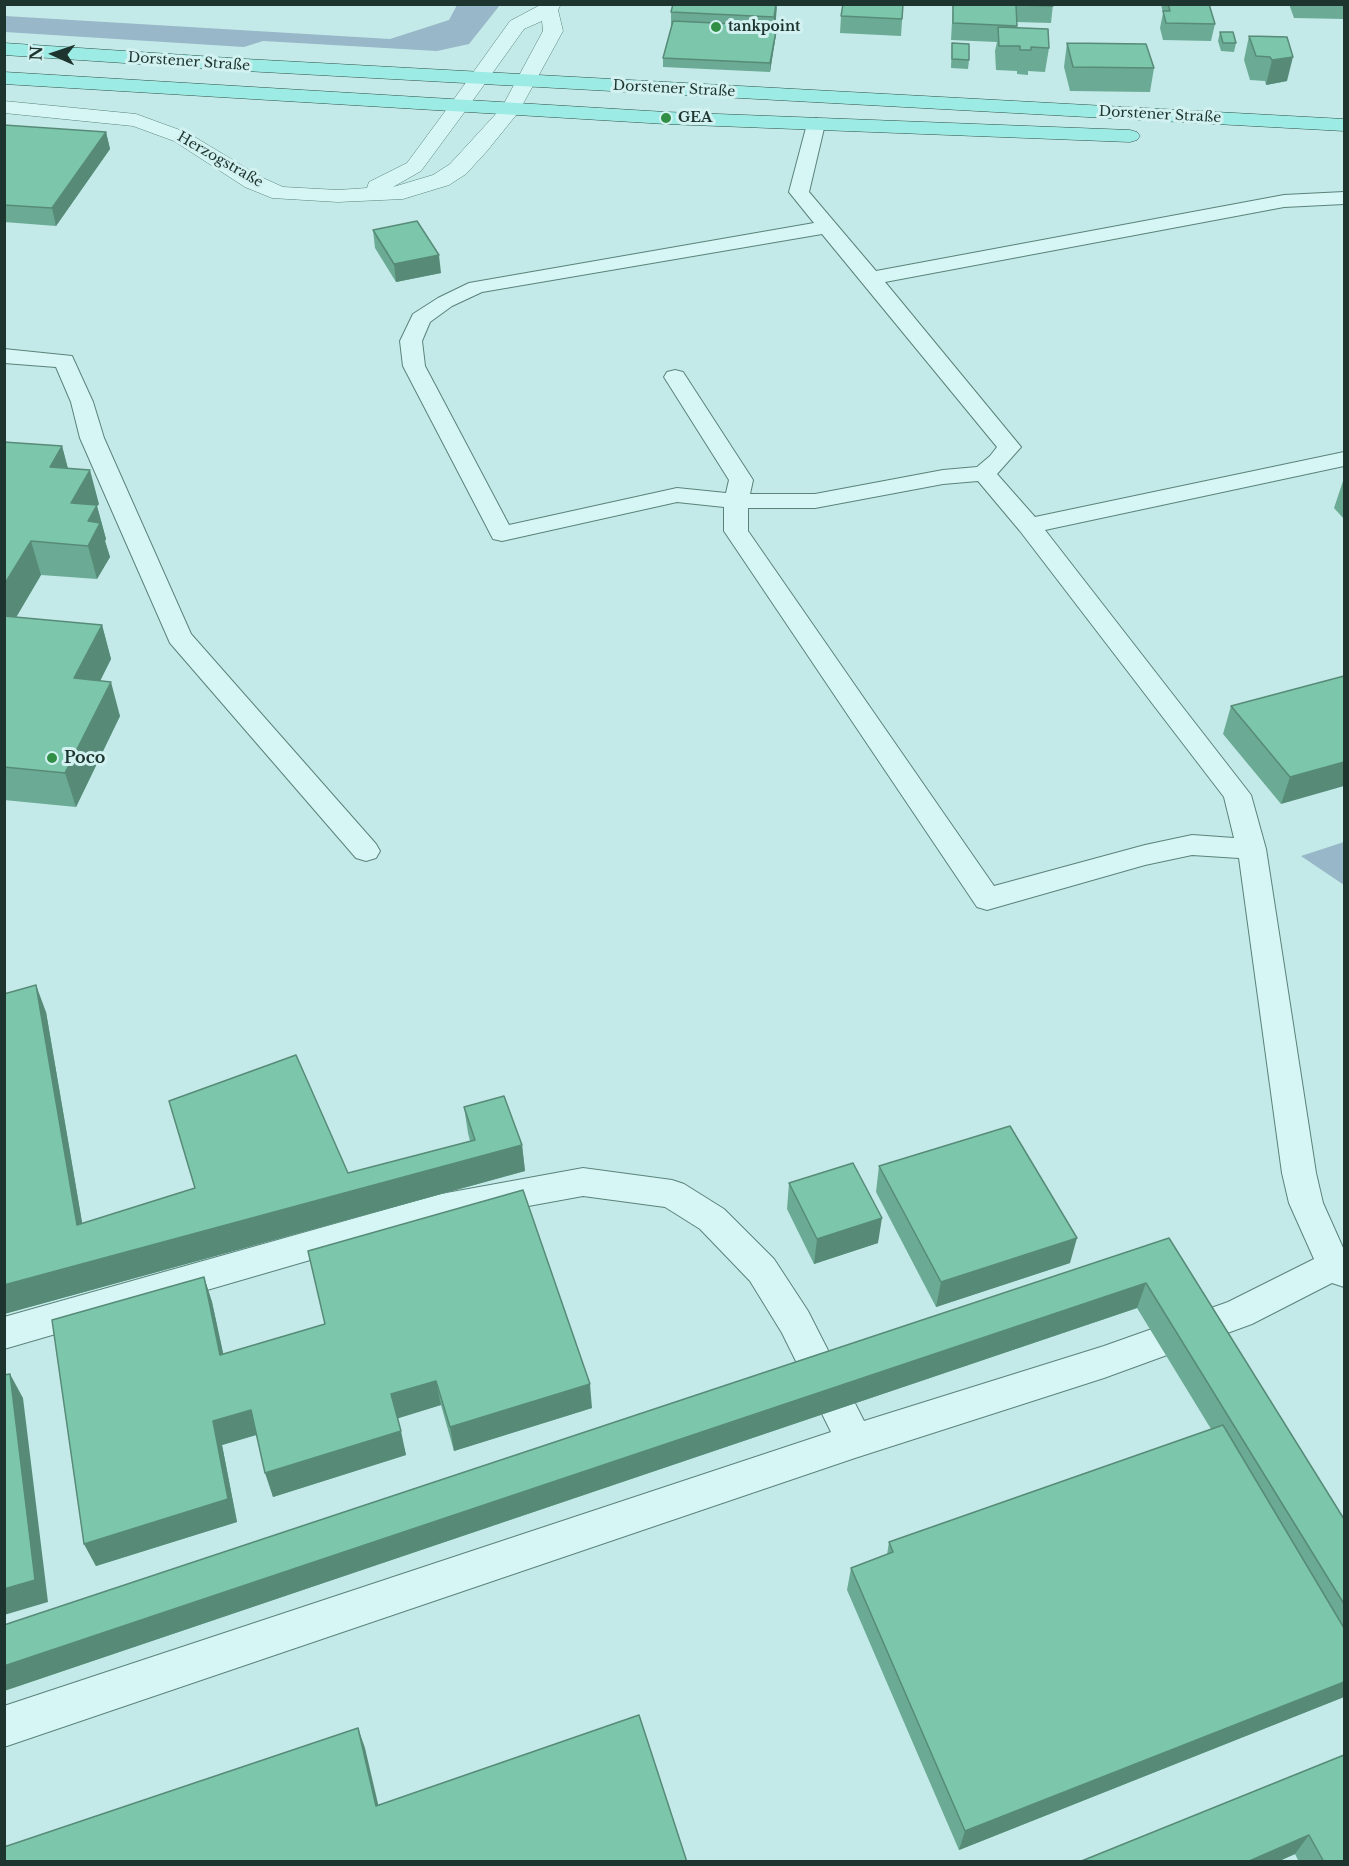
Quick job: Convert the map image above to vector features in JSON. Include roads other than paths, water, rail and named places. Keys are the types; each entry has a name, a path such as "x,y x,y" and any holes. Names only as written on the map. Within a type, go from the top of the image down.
{"main road":[{"name":"Dorstener Straße","path":"4,49 526,81 1344,124"},
{"name":"Dorstener Straße","path":"4,78 511,109 1148,137"}],"street":[{"name":"Herzogstraße","path":"4,107 136,120 181,137 253,182 280,193 315,196 403,193 424,188 450,175 480,147 511,109 553,31 551,7 517,25 414,167 365,194"}],"lane":[{"path":"816,124 799,192 1009,447 984,473 943,477 815,501 736,501 677,495 502,534 414,366 411,341 421,319 445,302 476,287 827,227"},
{"path":"871,278 1284,201 1344,198"},
{"path":"4,356 64,361 82,402 92,438 179,637 366,851"},
{"path":"675,377 741,480 736,501 736,531 987,899 1145,855 1192,845 1252,849"},
{"path":"1029,526 1344,459"},
{"path":"4,1727 855,1441 1104,1362 1240,1313 1339,1269 1306,1203 1299,1173 1252,849 1237,795 1029,526 984,473"},
{"path":"4,1333 441,1208 583,1182 672,1194 712,1218 762,1270 795,1322 855,1441"}],"place":[{"name":"tankpoint","path":"716,27"},
{"name":"GEA","path":"666,118"},
{"name":"Poco","path":"52,758"}]}
